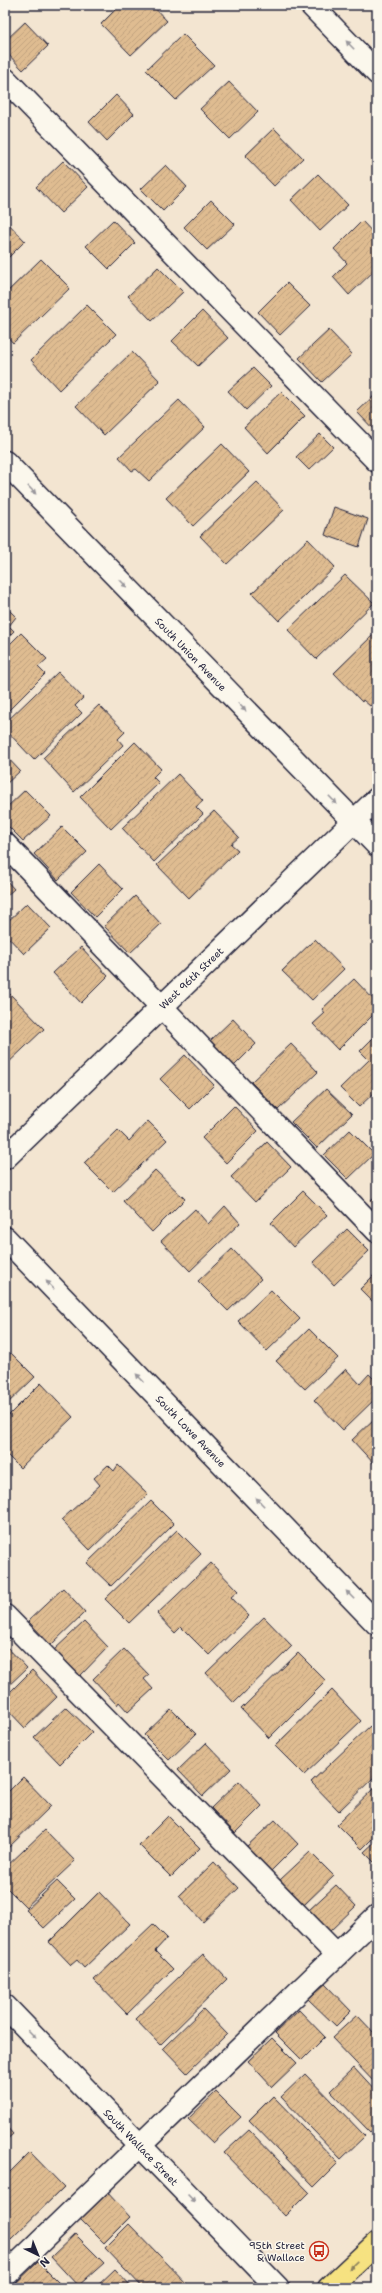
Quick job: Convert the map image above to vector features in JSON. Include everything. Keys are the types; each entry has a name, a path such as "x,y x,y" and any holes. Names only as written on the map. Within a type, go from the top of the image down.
{"main road":[{"path":"329,2288 377,2242"}],"street":[{"path":"311,5 377,73"},
{"path":"5,79 377,461"},
{"name":"South Union Avenue","path":"5,462 377,845"},
{"name":"West 96th Street","path":"5,1158 377,799"},
{"path":"5,844 377,1231"},
{"name":"South Lowe Avenue","path":"5,1238 377,1624"},
{"path":"5,1616 337,1955"},
{"path":"5,2276 377,1916"},
{"name":"South Wallace Street","path":"5,2006 278,2288"}],"building":[{"path":"120,5 152,5 167,21 131,55 101,24"},
{"path":"25,22 48,46 23,70 5,51 5,41"},
{"path":"183,34 214,65 176,100 146,70"},
{"path":"229,82 258,112 230,139 200,109"},
{"path":"116,95 134,114 107,141 89,122"},
{"path":"274,128 303,158 274,186 245,156"},
{"path":"63,161 88,187 61,213 36,187"},
{"path":"166,165 187,187 163,211 141,189"},
{"path":"318,174 348,205 320,231 291,200"},
{"path":"211,200 235,224 207,250 184,227"},
{"path":"5,220 25,241 5,261"},
{"path":"113,220 135,243 109,269 86,246"},
{"path":"362,221 377,237 377,268 349,295 333,277 347,263 334,249"},
{"path":"41,259 70,288 13,343 5,334 5,294"},
{"path":"158,267 183,292 152,321 128,296"},
{"path":"287,283 310,306 280,335 258,312"},
{"path":"87,305 116,334 59,390 31,360"},
{"path":"202,311 228,338 198,366 172,341"},
{"path":"329,330 352,354 322,382 299,358"},
{"path":"132,352 160,381 104,435 76,406"},
{"path":"253,368 271,386 246,410 228,391"},
{"path":"281,392 305,416 268,453 244,427"},
{"path":"377,393 377,433 357,412"},
{"path":"179,400 205,427 149,481 136,469 132,471 119,457"},
{"path":"320,434 333,447 309,470 296,457"},
{"path":"222,444 249,472 193,526 166,498"},
{"path":"257,482 284,510 227,564 200,536"},
{"path":"334,507 368,519 359,547 325,535"},
{"path":"308,539 335,567 279,621 252,593"},
{"path":"345,575 374,603 316,659 288,630"},
{"path":"5,606 16,617 9,626 14,631 5,640"},
{"path":"377,631 377,699 370,706 363,700 362,702 334,673"},
{"path":"21,633 47,659 38,667 45,674 5,714 5,649"},
{"path":"58,672 83,698 75,706 82,713 34,760 5,729 5,723"},
{"path":"99,705 125,732 118,739 123,745 74,792 43,758"},
{"path":"135,742 161,769 153,777 159,783 111,829 80,797"},
{"path":"5,755 20,771 5,785"},
{"path":"178,774 203,801 196,807 203,814 154,862 122,828"},
{"path":"25,790 51,816 23,841 5,823 5,809"},
{"path":"214,811 239,837 231,844 238,850 189,898 157,865"},
{"path":"62,827 87,852 58,880 34,854"},
{"path":"99,864 123,889 95,917 71,892"},
{"path":"5,879 14,889 5,897"},
{"path":"135,896 161,924 130,953 104,926"},
{"path":"27,903 51,928 24,954 5,934 5,924"},
{"path":"315,939 344,969 312,1000 282,971"},
{"path":"81,947 108,976 81,1003 53,973"},
{"path":"354,979 377,1003 377,1011 338,1050 313,1024 325,1013 322,1009"},
{"path":"10,994 44,1029 5,1066 5,999"},
{"path":"233,1019 256,1044 234,1066 210,1041"},
{"path":"377,1034 377,1090 359,1107 340,1088 369,1060 360,1051"},
{"path":"291,1044 318,1072 278,1110 251,1082"},
{"path":"185,1055 214,1085 190,1109 160,1079"},
{"path":"326,1089 352,1114 317,1148 291,1122"},
{"path":"234,1106 258,1131 226,1163 202,1138"},
{"path":"148,1121 167,1140 113,1192 84,1163 118,1130 129,1141"},
{"path":"350,1130 374,1154 348,1179 324,1155"},
{"path":"267,1142 291,1167 255,1202 231,1177"},
{"path":"155,1170 185,1199 152,1232 123,1201"},
{"path":"303,1191 327,1215 293,1247 271,1223"},
{"path":"377,1194 377,1208 370,1201"},
{"path":"225,1206 240,1223 190,1271 161,1241 195,1209 208,1224"},
{"path":"347,1229 369,1251 334,1285 313,1262"},
{"path":"232,1249 261,1279 228,1311 198,1281"},
{"path":"377,1272 377,1306 360,1289"},
{"path":"271,1290 300,1319 267,1351 238,1321"},
{"path":"309,1329 338,1358 305,1389 276,1361"},
{"path":"11,1353 35,1377 5,1406 5,1358"},
{"path":"346,1369 360,1384 369,1374 377,1382 377,1397 343,1430 314,1400"},
{"path":"41,1383 73,1417 20,1468 5,1453 5,1419"},
{"path":"377,1416 377,1467 352,1440"},
{"path":"108,1465 114,1471 118,1465 148,1494 90,1550 61,1520 100,1485 94,1478"},
{"path":"151,1501 174,1524 111,1586 87,1563"},
{"path":"177,1530 201,1554 129,1623 105,1599"},
{"path":"211,1563 238,1591 231,1597 249,1616 209,1655 181,1627 175,1633 157,1614"},
{"path":"63,1588 85,1612 51,1645 28,1621"},
{"path":"264,1617 292,1646 234,1703 206,1673"},
{"path":"84,1622 108,1647 80,1676 54,1650"},
{"path":"5,1645 27,1668 5,1689"},
{"path":"124,1649 149,1675 144,1679 153,1689 128,1712 119,1702 117,1705 93,1679"},
{"path":"298,1653 326,1681 269,1738 241,1709"},
{"path":"32,1670 57,1697 25,1728 5,1707 5,1697"},
{"path":"332,1690 361,1721 304,1775 275,1746"},
{"path":"66,1707 92,1732 60,1764 34,1737"},
{"path":"171,1709 196,1734 169,1760 144,1735"},
{"path":"370,1726 377,1734 377,1774 339,1811 311,1782"},
{"path":"206,1743 231,1769 203,1796 178,1770"},
{"path":"23,1777 51,1806 5,1851 5,1795"},
{"path":"239,1781 262,1806 235,1833 211,1808"},
{"path":"377,1785 377,1834 362,1849 337,1824"},
{"path":"168,1816 200,1848 171,1877 139,1845"},
{"path":"275,1820 298,1844 270,1872 246,1847"},
{"path":"45,1830 75,1861 26,1907 5,1886 5,1868"},
{"path":"377,1840 377,1865 364,1852"},
{"path":"310,1852 334,1876 304,1905 280,1880"},
{"path":"214,1862 239,1888 203,1922 179,1896"},
{"path":"57,1881 75,1899 44,1928 26,1910"},
{"path":"336,1885 356,1906 329,1932 309,1910"},
{"path":"99,1892 130,1924 84,1968 77,1960 71,1965 49,1942"},
{"path":"153,1924 167,1938 155,1951 173,1969 127,2014 94,1980"},
{"path":"203,1954 227,1979 160,2045 135,2019"},
{"path":"325,1984 351,2011 336,2026 308,1999"},
{"path":"203,2009 227,2034 187,2073 163,2048"},
{"path":"299,2010 325,2037 302,2060 275,2033"},
{"path":"357,2015 377,2036 377,2085 332,2038"},
{"path":"272,2038 297,2063 272,2087 248,2061"},
{"path":"354,2068 377,2093 377,2125 370,2132 330,2091"},
{"path":"305,2074 365,2136 341,2159 281,2097"},
{"path":"216,2092 241,2117 213,2143 188,2119"},
{"path":"273,2096 338,2163 314,2187 249,2120"},
{"path":"5,2125 13,2134 5,2141"},
{"path":"249,2130 309,2192 285,2216 224,2153"},
{"path":"30,2152 64,2187 11,2239 5,2233 5,2177"},
{"path":"106,2191 130,2217 104,2243 79,2218"},
{"path":"129,2224 191,2288 143,2288 105,2248"},
{"path":"75,2234 104,2263 78,2286 51,2257"},
{"path":"38,2262 64,2288 15,2288 13,2286"},
{"path":"115,2269 133,2288 95,2288"}],"place":[{"name":"95th Street & Wallace","path":"319,2251"}]}
